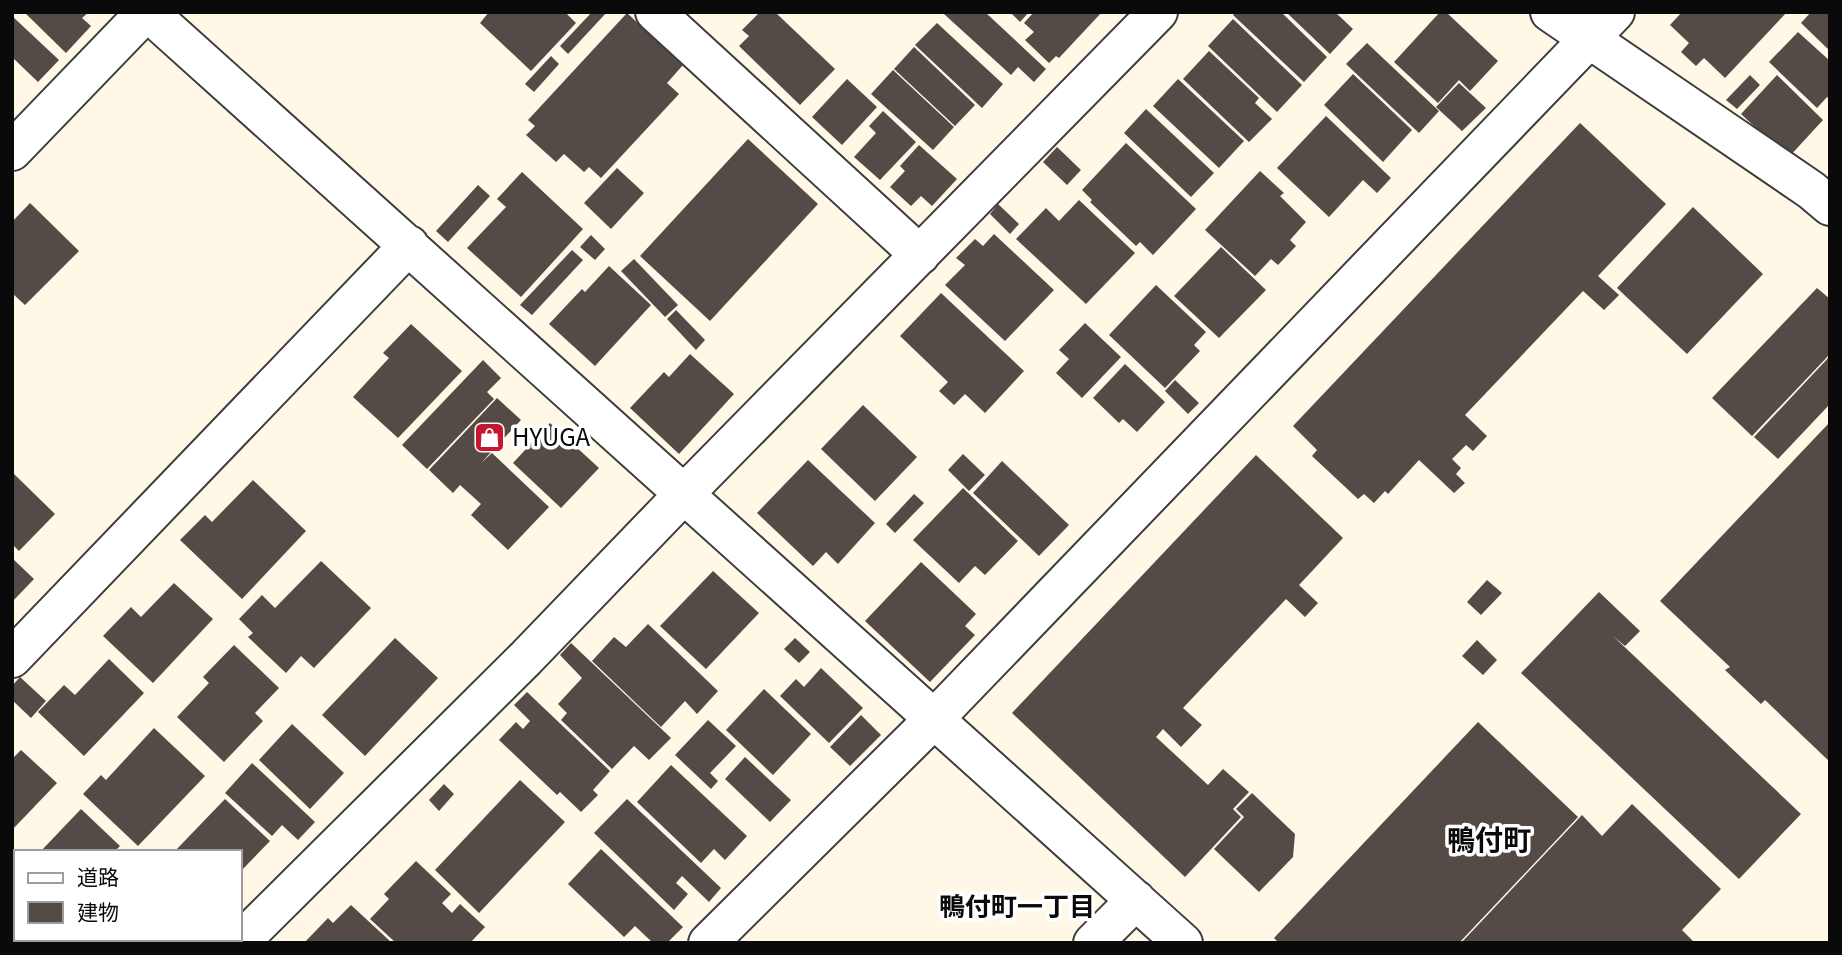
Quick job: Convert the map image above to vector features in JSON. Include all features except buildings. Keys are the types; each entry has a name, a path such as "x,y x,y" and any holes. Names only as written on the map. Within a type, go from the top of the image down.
{"street":[{"path":"12,150 147,12 1183,943"},
{"path":"242,940 526,658 1158,12"},
{"path":"1550,12 1589,41 1823,188"},
{"path":"708,943 934,719 1615,12"},
{"path":"657,13 920,255"},
{"path":"12,658 408,245"},
{"path":"1093,943 1136,900"}],"place":[{"name":"HYUGA","path":"489,438"}],"district":[{"name":"鴨付町","path":"1489,840"},
{"name":"鴨付町一丁目","path":"1017,907"}]}
